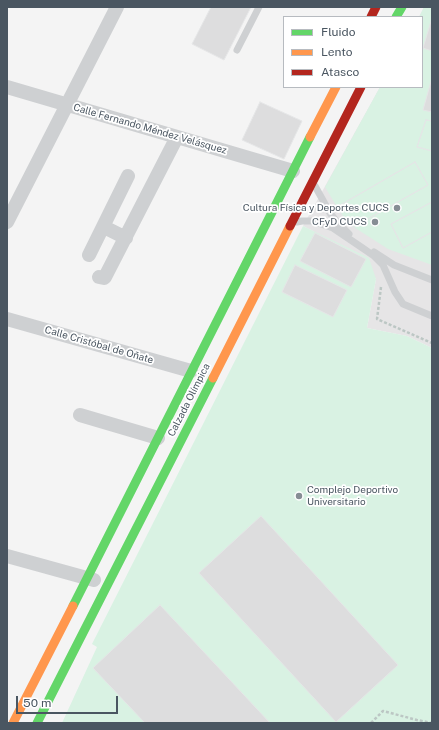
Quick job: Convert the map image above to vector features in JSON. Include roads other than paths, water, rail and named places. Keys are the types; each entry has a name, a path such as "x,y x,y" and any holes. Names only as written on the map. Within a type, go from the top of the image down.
{"main road":[{"path":"372,16 376,7"},
{"path":"397,16 402,7"},
{"name":"Calzada Olímpica","path":"13,723 335,88"},
{"name":"Calzada Olímpica","path":"38,723 360,88"}],"street":[{"path":"7,222 117,7"},
{"name":"Calle Fernando Méndez Velásquez","path":"7,87 293,171"},
{"path":"99,277 105,277 177,137"},
{"path":"90,255 128,176"},
{"path":"104,227 126,238"},
{"name":"Calle Cristóbal de Oñate","path":"7,319 191,371"},
{"path":"80,415 158,438"},
{"path":"7,556 108,584"}],"lane":[{"path":"237,50 259,7"},
{"path":"313,182 330,213 345,231 394,266 432,280"},
{"path":"291,224 302,221 311,221 333,228 374,256 383,265 394,292 403,304 432,316"},
{"path":"388,276 394,266"}],"place":[{"name":"Cultura Física y Deportes CUCS","path":"397,208"},
{"name":"CFyD CUCS","path":"375,222"},
{"name":"Complejo Deportivo Universitario","path":"299,496"}]}
